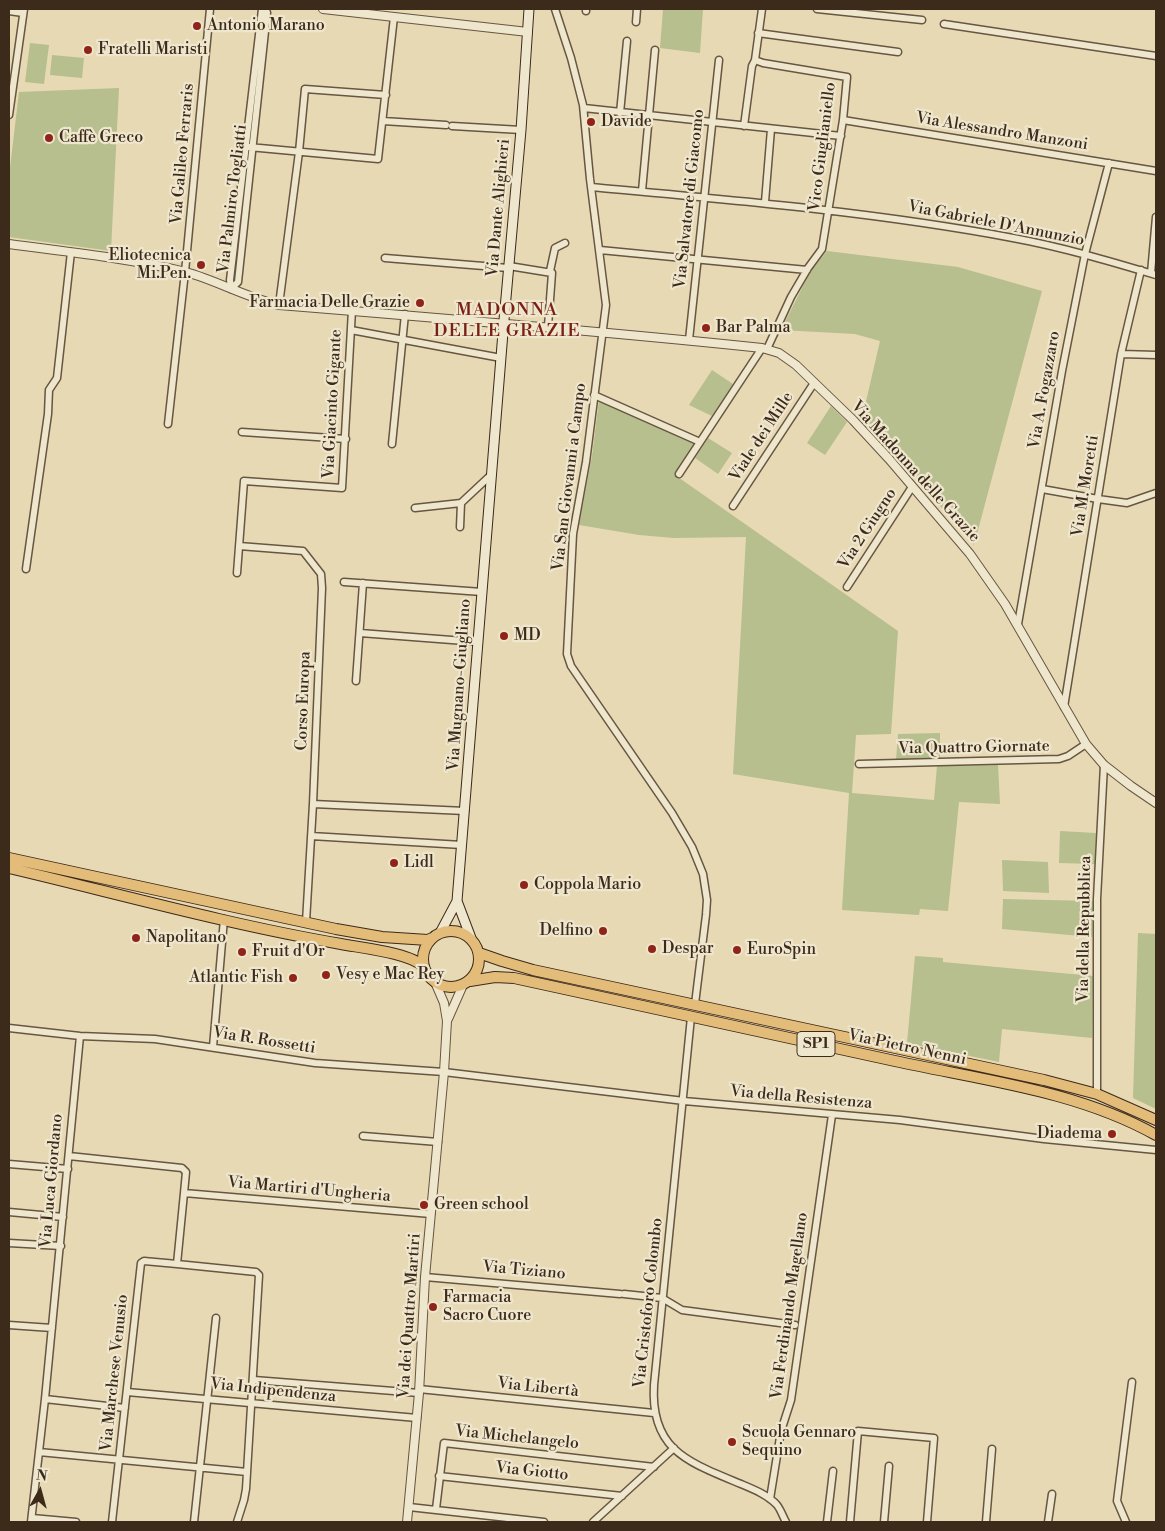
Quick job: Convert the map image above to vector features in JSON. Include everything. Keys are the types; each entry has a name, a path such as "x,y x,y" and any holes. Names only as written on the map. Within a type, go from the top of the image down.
{"main road":[{"name":"Via Dante Alighieri","path":"492,472 521,130 529,9"},
{"name":"Via Mugnano-Giugliano","path":"471,938 457,901 492,472"},
{"path":"9,858 382,938 428,940 456,931 471,938 479,952 478,968 466,983 448,987 435,982 421,964 383,951 296,936 9,868"},
{"name":"Via Mugnano-Giugliano","path":"436,936 457,901"},
{"path":"424,967 424,952 436,936"},
{"name":"Via Pietro Nenni","path":"479,952 533,970 1006,1070 1097,1094 1156,1120"},
{"name":"Via Pietro Nenni","path":"466,983 495,977 514,978 1063,1096 1136,1124 1156,1135"}],"street":[{"name":"Via Galileo Ferraris","path":"168,424 185,272 210,9"},
{"name":"Via Palmiro Togliatti","path":"231,289 230,280 262,9"},
{"name":"Via Palmiro Togliatti","path":"231,289 238,282 268,13 266,9"},
{"path":"323,9 364,11 394,17 528,32"},
{"name":"Via San Giovanni a Campo","path":"555,9 571,58 584,108 591,186 606,305 586,462 573,534 568,654 571,666 672,813 692,847 703,874 707,900 695,1004"},
{"path":"636,22 637,9"},
{"path":"744,126 762,9"},
{"path":"817,9 922,20"},
{"path":"9,11 24,11 9,115"},
{"path":"245,147 378,159 394,17"},
{"path":"944,24 1156,56"},
{"path":"758,32 898,52"},
{"path":"620,112 627,41"},
{"path":"642,191 655,50"},
{"name":"Via Salvatore di Giacomo","path":"689,340 719,60"},
{"name":"Vico Giuglianiello","path":"679,474 764,348 806,270 822,249 829,211 841,136 847,77 762,63 755,60"},
{"path":"279,305 299,152 305,89 386,95"},
{"path":"584,108 841,136"},
{"name":"Via Alessandro Manzoni","path":"843,120 1156,171"},
{"path":"383,121 521,130"},
{"path":"765,202 771,129"},
{"name":"Via A. Fogazzaro","path":"1018,624 1062,371 1085,254 1109,163"},
{"name":"Via Gabriele D'Annunzio","path":"591,186 765,202 900,219 1004,236 1085,254 1154,274"},
{"path":"1154,274 1156,216"},
{"path":"548,326 553,275 550,271 555,248 565,243"},
{"path":"9,244 125,260 185,272 207,278 262,301 279,305 504,322"},
{"path":"600,250 806,270"},
{"path":"26,570 48,414 49,390 57,378 71,252"},
{"path":"385,258 550,271"},
{"name":"Via M. Moretti","path":"1064,707 1122,354 1141,270"},
{"name":"Via Giacinto Gigante","path":"237,573 244,481 342,488 352,310"},
{"path":"392,444 405,314"},
{"name":"Via Madonna delle Grazie","path":"504,322 764,348 787,358 859,427 889,459 970,554 1018,624 1086,744 1104,765 1156,803"},
{"path":"351,330 501,358"},
{"path":"1122,354 1156,356"},
{"name":"Viale dei Mille","path":"733,506 814,383"},
{"path":"594,394 700,442"},
{"path":"242,432 346,439"},
{"path":"415,508 461,503 492,472"},
{"name":"Via 2 Giugno","path":"847,587 912,487"},
{"path":"1042,489 1127,503 1156,493"},
{"path":"460,526 461,503"},
{"name":"Corso Europa","path":"239,546 303,551 321,574 322,590 313,804 306,922"},
{"path":"344,582 482,592"},
{"path":"356,681 364,583"},
{"path":"360,633 478,642"},
{"name":"Via Quattro Giornate","path":"859,764 1059,759 1068,756 1086,744"},
{"name":"Via della Repubblica","path":"1097,1094 1098,899 1104,765"},
{"path":"313,804 465,811"},
{"path":"311,836 462,845"},
{"path":"213,1047 224,919"},
{"name":"Via dei Quattro Martiri","path":"407,1522 417,1418 425,1277 447,1021 444,1003 435,982"},
{"name":"Via dei Quattro Martiri","path":"447,1021 466,983"},
{"name":"Via Cristoforo Colombo","path":"691,1016 684,1101 662,1298 654,1414 661,1433 674,1448 692,1462 753,1489 770,1499 778,1507 786,1522"},
{"name":"Via R. Rossetti","path":"9,1028 80,1036 155,1039 315,1063 444,1072"},
{"name":"Via Luca Giordano","path":"31,1520 46,1399 80,1036"},
{"name":"Via della Resistenza","path":"444,1072 684,1101 900,1120 1044,1139 1156,1150"},
{"name":"Via Ferdinando Magellano","path":"770,1499 781,1431 791,1400 832,1115"},
{"path":"363,1136 438,1142"},
{"path":"69,1156 182,1168 186,1174 177,1264 259,1274 248,1472 244,1500 236,1522"},
{"path":"9,1164 68,1170"},
{"name":"Via Martiri d'Ungheria","path":"184,1193 431,1214"},
{"path":"9,1212 64,1217"},
{"path":"9,1243 60,1246"},
{"name":"Via Marchese Venusio","path":"112,1522 141,1263 144,1261 177,1264"},
{"name":"Via Tiziano","path":"425,1277 662,1298"},
{"path":"662,1298 682,1310 795,1325"},
{"path":"194,1522 216,1318"},
{"path":"9,1326 52,1328"},
{"name":"Via Libertà","path":"254,1380 419,1391 654,1414"},
{"path":"1126,1522 1117,1501 1132,1382"},
{"name":"Via Indipendenza","path":"127,1392 417,1418"},
{"path":"46,1399 126,1408"},
{"path":"850,1522 858,1431 934,1438 926,1522"},
{"name":"Via Michelangelo","path":"436,1509 444,1443 654,1467"},
{"path":"593,1522 674,1448"},
{"path":"986,1522 992,1449"},
{"path":"39,1452 248,1472"},
{"path":"884,1522 890,1466"},
{"path":"827,1522 833,1471"},
{"name":"Via Giotto","path":"439,1476 622,1496"},
{"path":"1048,1522 1052,1494"},
{"path":"409,1506 544,1522"},
{"path":"31,1520 76,1522"}],"green space":[{"path":"663,9 703,9 700,53 660,48"},
{"path":"30,43 49,45 44,84 25,82"},
{"path":"52,55 84,58 82,78 50,75"},
{"path":"119,88 111,251 9,237 9,176 19,92"},
{"path":"827,251 958,267 1042,291 974,545 860,414 864,410 880,341 855,334 781,330 810,272"},
{"path":"712,370 733,384 712,416 689,405"},
{"path":"599,400 695,443 675,475 898,631 891,734 856,735 852,793 934,800 937,766 998,765 1000,804 959,802 948,911 920,909 919,915 842,910 849,793 733,774 746,537 674,538 639,535 579,525 592,456"},
{"path":"831,406 847,422 825,455 807,443"},
{"path":"708,438 732,453 718,474 695,458"},
{"path":"940,733 940,759 896,760 898,734"},
{"path":"1060,831 1096,833 1095,864 1059,863"},
{"path":"1002,860 1048,862 1049,893 1003,891"},
{"path":"1003,899 1093,901 1092,937 1002,929"},
{"path":"1138,933 1156,934 1156,1109 1133,1098"},
{"path":"915,956 943,958 943,962 1093,976 1092,1038 1002,1029 999,1062 907,1043"}],"place":[{"name":"Antonio Marano","path":"197,26"},
{"name":"Fratelli Maristi","path":"88,50"},
{"name":"Davide","path":"591,122"},
{"name":"Caffè Greco","path":"49,138"},
{"name":"Eliotecnica Mi.Pen.","path":"201,265"},
{"name":"Farmacia Delle Grazie","path":"420,303"},
{"name":"Bar Palma","path":"706,328"},
{"name":"MD","path":"504,636"},
{"name":"Lidl","path":"394,863"},
{"name":"Coppola Mario","path":"524,885"},
{"name":"Delfino","path":"603,931"},
{"name":"Napolitano","path":"136,938"},
{"name":"Despar","path":"652,949"},
{"name":"EuroSpin","path":"737,950"},
{"name":"Fruit d'Or","path":"242,952"},
{"name":"Vesy e Mac Rey","path":"326,975"},
{"name":"Atlantic Fish","path":"293,978"},
{"name":"Diadema","path":"1112,1134"},
{"name":"Green school","path":"424,1205"},
{"name":"Farmacia Sacro Cuore","path":"433,1307"},
{"name":"Scuola Gennaro Sequino","path":"732,1442"}],"district":[{"name":"MADONNA DELLE GRAZIE","path":"507,321"}]}
